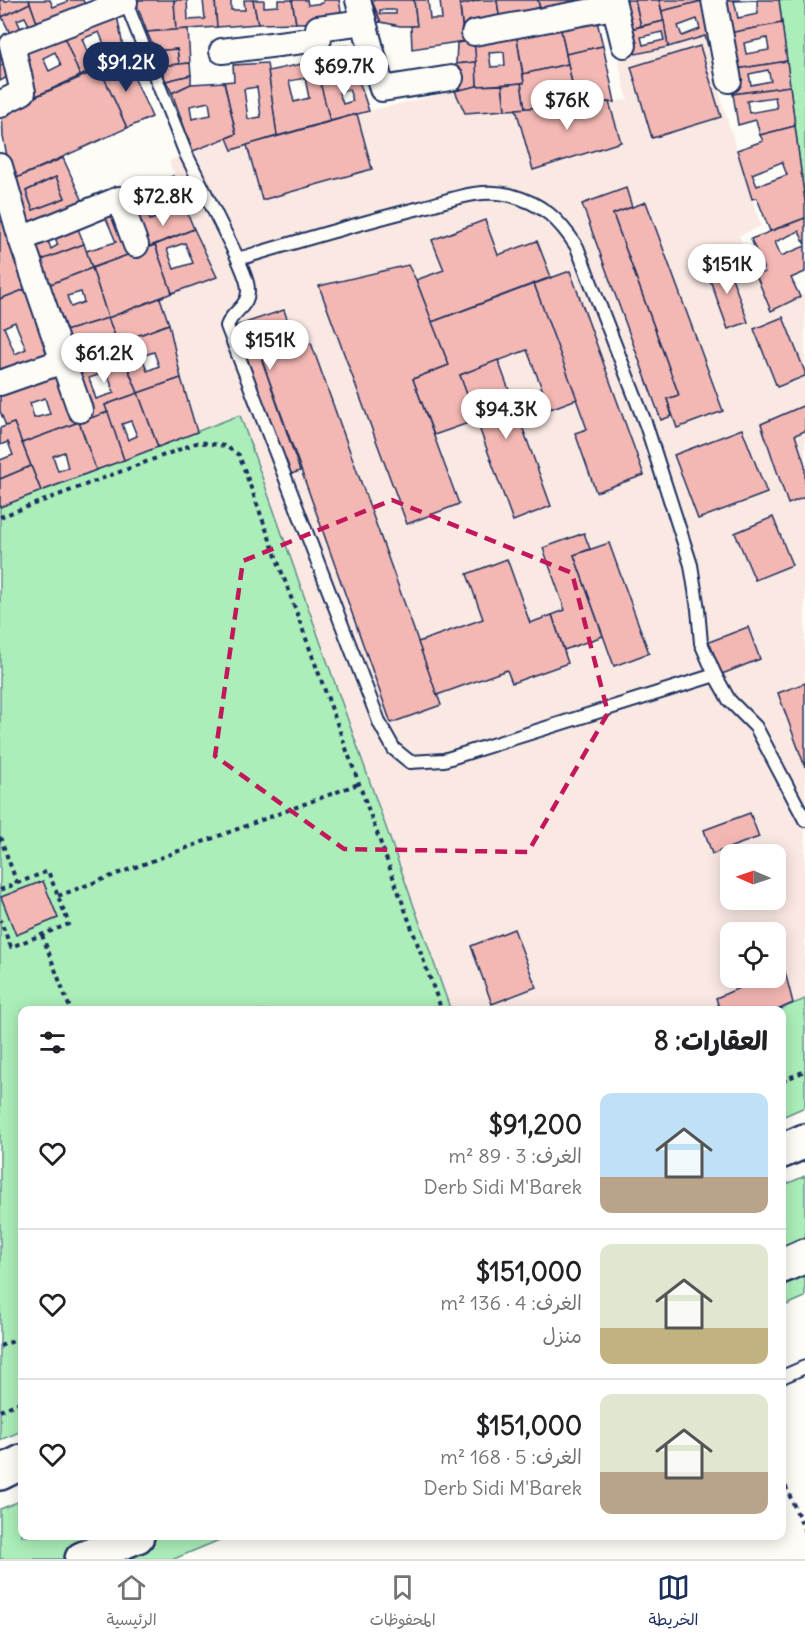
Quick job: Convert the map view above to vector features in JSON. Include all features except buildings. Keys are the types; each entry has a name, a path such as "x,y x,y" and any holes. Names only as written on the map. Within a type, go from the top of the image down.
{"main road":[{"path":"786,1149 805,1141"},
{"path":"0,1473 18,1464"},
{"path":"82,1559 127,1540"}],"street":[{"path":"714,0 729,80"},
{"path":"0,105 23,92 12,45 125,1"},
{"path":"474,33 613,3 624,45"},
{"path":"222,51 319,39 318,28 361,11 382,89 451,78"},
{"path":"0,166 21,239 80,410"},
{"path":"21,239 118,199 136,245"},
{"path":"0,383 63,360"}],"lane":[{"path":"125,1 186,154 238,260 249,289 245,302 231,316 227,326 380,724 394,749 410,762 444,760 715,675"},
{"path":"238,260 366,221 479,193 508,195 536,205 562,225 577,247 646,425 691,565 701,643 729,700 756,727 805,820"},
{"path":"786,1375 805,1367"}],"path":[{"path":"0,517 199,442 225,446 238,455 440,1006"},
{"path":"58,896 358,784"},
{"path":"0,837 17,883"},
{"path":"0,890 48,871 69,924 11,947 0,920"},
{"path":"42,935 69,1006"},
{"path":"786,1079 805,1071"},
{"path":"0,1346 18,1339"},
{"path":"0,1411 18,1403"},
{"path":"786,1487 805,1531"}],"highlighted area":[{"path":"392,500 572,573 608,713 528,852 344,849 215,756 243,561"}],"shaded area":[{"path":"705,36 723,106 761,226 739,236 771,311 805,294 805,999 786,1007 449,1006 240,416 197,432 160,298 217,277 194,229 169,161 227,138 232,150 369,111 455,91 465,113 628,100 618,61"}],"green space":[{"path":"779,0 805,0 805,202"},
{"path":"240,415 449,1006 18,1006 18,1433 0,1440 0,507"},
{"path":"805,999 805,1107 786,1115 786,1007"},
{"path":"805,1176 805,1297 786,1305 786,1184"},
{"path":"18,1502 18,1540 219,1540 174,1559 0,1559 0,1509"}]}
